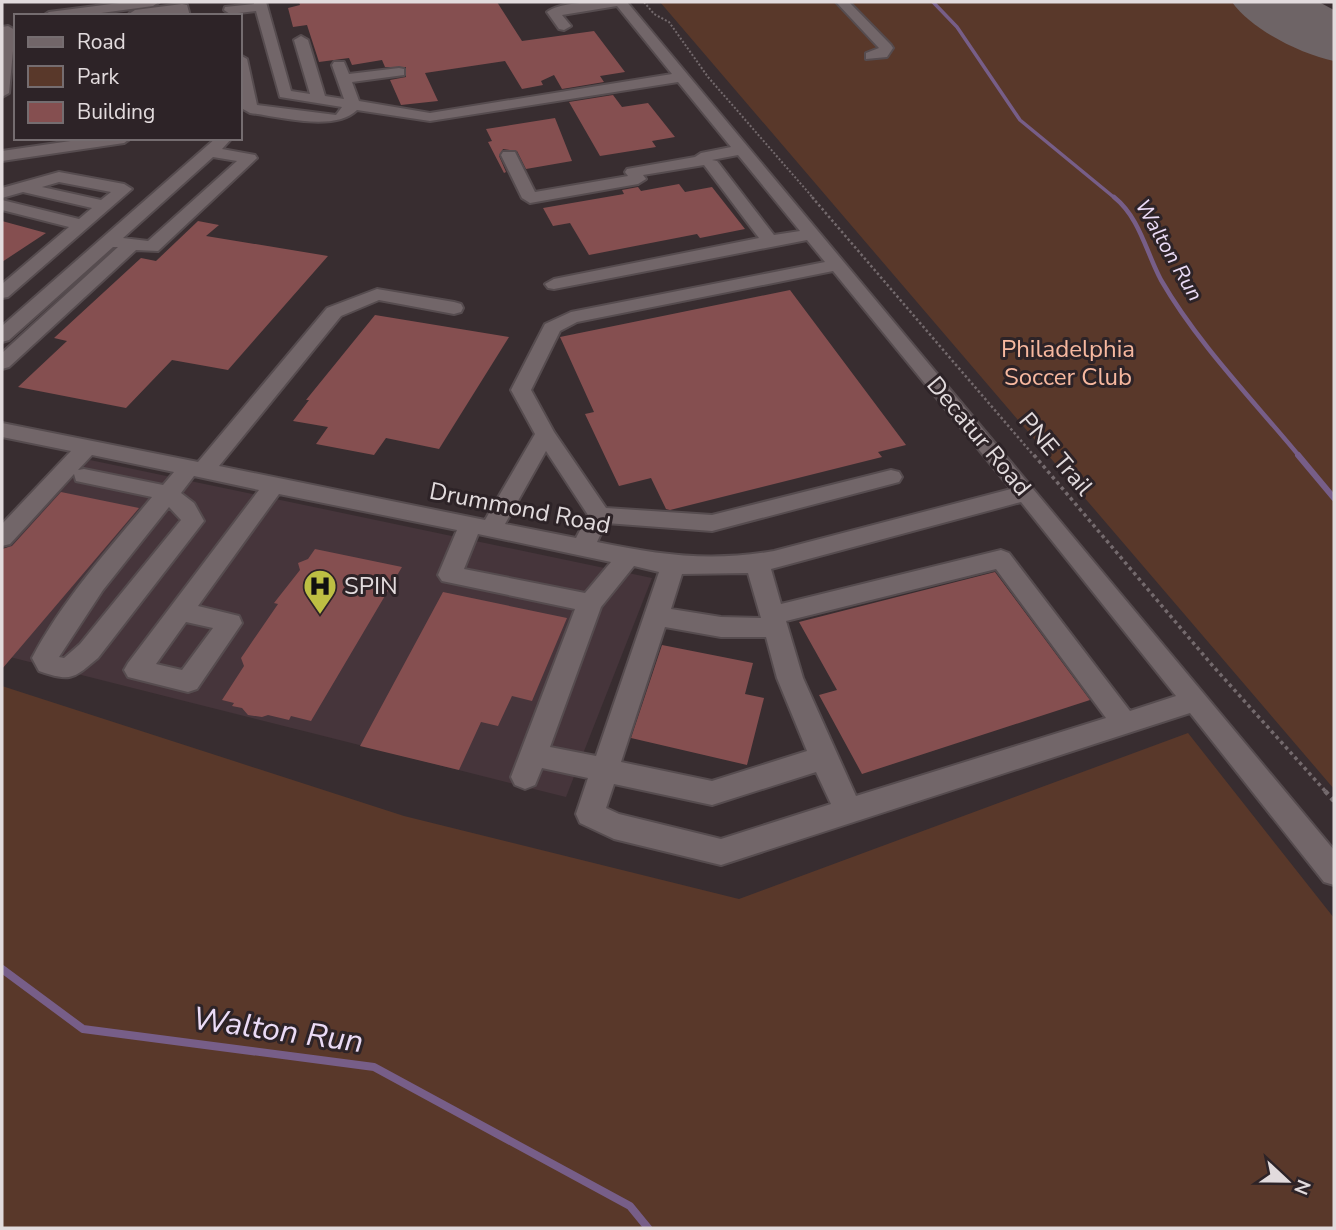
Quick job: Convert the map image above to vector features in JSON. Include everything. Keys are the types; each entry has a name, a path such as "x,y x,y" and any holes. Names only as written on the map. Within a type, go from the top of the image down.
{"street":[{"path":"64,14 153,2"},
{"path":"564,26 553,12 580,4 619,2"},
{"name":"Decatur Road","path":"619,2 1026,493 1334,872"},
{"path":"842,2 886,48 882,54 871,57"},
{"path":"230,9 260,4 285,94 430,117 682,77"},
{"path":"139,14 183,9"},
{"path":"2,93 9,30"},
{"path":"302,40 320,100"},
{"path":"353,105 342,72 399,72"},
{"path":"242,79 245,108 441,132"},
{"path":"340,118 353,105"},
{"path":"456,113 464,128"},
{"path":"2,156 110,140"},
{"path":"7,331 223,140"},
{"path":"110,241 152,247 249,158 210,152"},
{"path":"509,155 530,198 638,179 633,172 745,154"},
{"path":"706,162 770,241"},
{"path":"2,193 59,177 124,188 2,293"},
{"path":"23,187 104,206"},
{"path":"160,196 201,202"},
{"path":"2,205 82,225"},
{"path":"554,284 812,234"},
{"path":"2,363 132,244"},
{"path":"599,514 545,434 520,390 552,328 571,318 838,265"},
{"path":"84,476 169,493 190,511 193,520 77,663 68,669 48,664 45,658 58,637 169,493 196,469 334,312 377,294 454,308"},
{"path":"7,331 37,331"},
{"name":"Drummond Road","path":"2,430 628,557 710,568 757,563 1026,493"},
{"path":"545,434 450,575 590,603"},
{"path":"2,538 11,518 87,447"},
{"path":"599,514 712,523 891,477"},
{"path":"181,611 274,485"},
{"path":"583,548 599,514"},
{"path":"628,557 590,603 529,766 605,768 712,793 822,758"},
{"path":"656,616 722,627 774,622 1002,559 1125,723"},
{"path":"757,563 790,678 822,758 849,811"},
{"path":"673,565 590,814 614,826 721,852 1195,701"}],"path":[{"name":"PNE Trail","path":"644,2 654,14 669,22 708,77 932,335 1212,665 1334,801"}],"shaded area":[{"name":"SPIN","path":"90,460 652,578 566,797 2,655 2,553"}],"green space":[{"name":"Philadelphia Soccer Club","path":"660,2 1234,2 1334,59 1334,789"},
{"path":"2,686 404,816 739,899 1188,733 1334,918 1334,1228 2,1228"}],"building":[{"path":"299,2 497,2 522,41 594,31 625,72 600,76 604,82 562,89 554,75 541,81 543,85 522,89 505,61 425,73 438,101 401,105 390,80 406,77 406,67 385,67 382,60 352,65 349,58 319,62 307,25 293,27 288,8 300,5"},
{"path":"613,95 622,107 648,103 675,137 652,141 656,147 600,156 569,102"},
{"path":"555,118 572,161 526,169 517,151 503,149 499,156 506,172 504,173 488,142 492,141 486,129"},
{"path":"679,184 685,192 712,187 745,229 700,238 697,234 589,255 570,223 553,226 543,208 624,194 622,190 638,187 641,191"},
{"path":"2,221 46,233 2,262"},
{"path":"198,221 219,225 206,236 328,256 228,370 172,360 126,408 18,387 67,341 54,338 141,258 156,261"},
{"path":"790,290 906,445 878,452 882,457 670,510 666,509 651,478 619,486 585,414 594,412 560,337"},
{"path":"375,315 509,337 439,449 386,438 374,455 316,444 328,427 293,421 309,400 306,400"},
{"path":"61,492 139,508 2,669 2,549 12,546"},
{"path":"315,549 402,567 311,721 291,716 289,720 268,715 248,715 242,708 232,706 234,703 222,700 244,666 241,658 278,604 274,603 300,570 298,563 308,559"},
{"path":"995,572 1090,700 862,774 819,695 837,690 799,622"},
{"path":"443,592 567,618 532,701 512,696 498,726 481,722 459,770 360,746"},
{"path":"662,645 753,663 745,694 764,698 747,765 631,738"}],"waterway":[{"name":"Walton Run","path":"933,2 957,27 1020,120 1116,199"},
{"name":"Walton Run","path":"1114,197 1130,215 1161,280 1192,327 1300,457"},
{"name":"Walton Run","path":"1298,455 1334,498"},
{"name":"Walton Run","path":"2,969 83,1029 374,1067 630,1206 648,1228"}],"runway":[{"path":"1267,2 1334,39"}],"place":[{"name":"SPIN","path":"320,616"}]}
